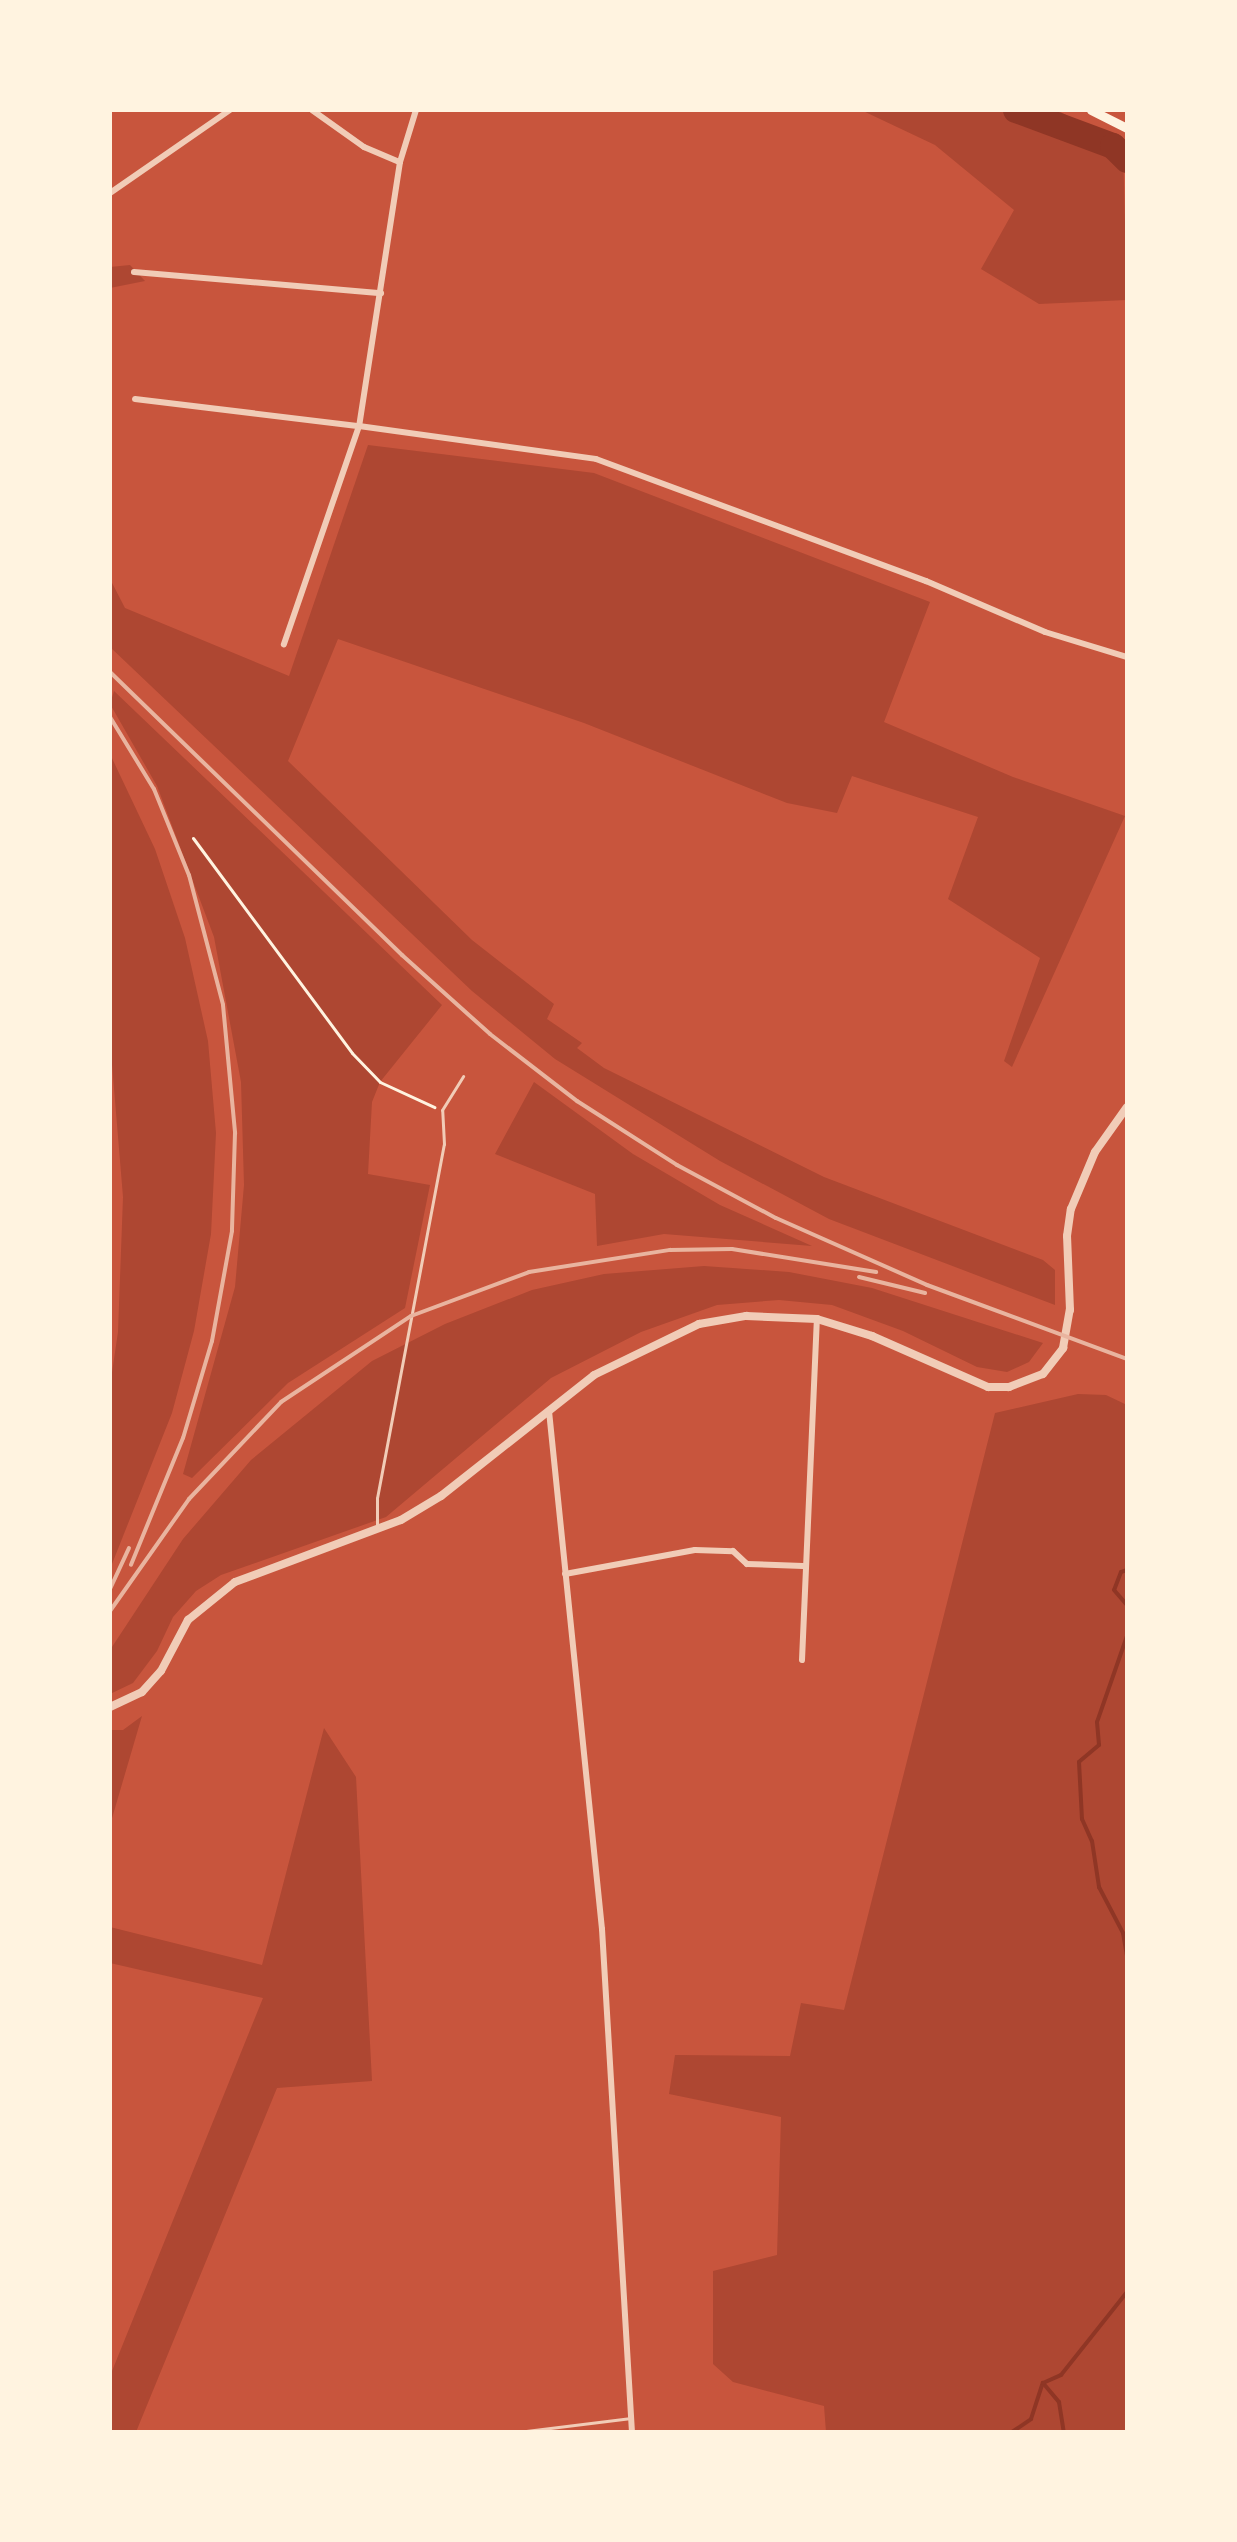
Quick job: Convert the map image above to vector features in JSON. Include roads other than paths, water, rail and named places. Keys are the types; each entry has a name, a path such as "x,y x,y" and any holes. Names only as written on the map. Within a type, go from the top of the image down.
{"main road":[{"path":"1091,110 1127,128"}],"street":[{"path":"110,193 230,110"},
{"path":"312,110 364,147 400,162"},
{"path":"284,644 359,426 400,162 416,110"},
{"path":"134,272 381,293"},
{"path":"135,399 596,459 926,581 1045,632 1127,657"},
{"path":"110,1707 142,1692 161,1671 188,1620 235,1582 377,1531 441,1496 548,1408 646,1346 699,1324 759,1315 817,1319 872,1336 988,1387 1030,1382 1043,1374 1063,1348 1070,1310 1066,1258 1071,1209 1095,1152 1127,1107"},
{"path":"802,1660 803,1566 817,1319"},
{"path":"548,1408 602,1929 632,2432"},
{"path":"565,1574 695,1550 733,1551 747,1564 803,1566"}],"lane":[{"path":"377,1531 377,1498 444,1144 442,1110 463,1076"},
{"path":"518,2432 631,2418"}],"waterway":[{"path":"1016,110 1113,146 1127,160"},
{"path":"1127,1570 1121,1572 1114,1590 1127,1605"},
{"path":"1127,1636 1097,1722 1099,1745 1079,1762 1082,1819 1092,1841 1099,1887 1123,1933 1127,1956"},
{"path":"1012,2432 1031,2419 1043,2383 1061,2375 1127,2292"},
{"path":"1043,2383 1059,2402 1064,2432"}],"railway":[{"path":"110,672 402,955 490,1034 577,1101 677,1165 776,1218 927,1285 1127,1359"},
{"path":"110,717 154,789 189,875 223,1005 235,1133 232,1231 212,1341 183,1438 131,1565"},
{"path":"110,1611 189,1499 281,1402 411,1316 529,1272 670,1250 732,1249 876,1272"},
{"path":"859,1277 925,1293"},
{"path":"110,1589 129,1548"}]}
